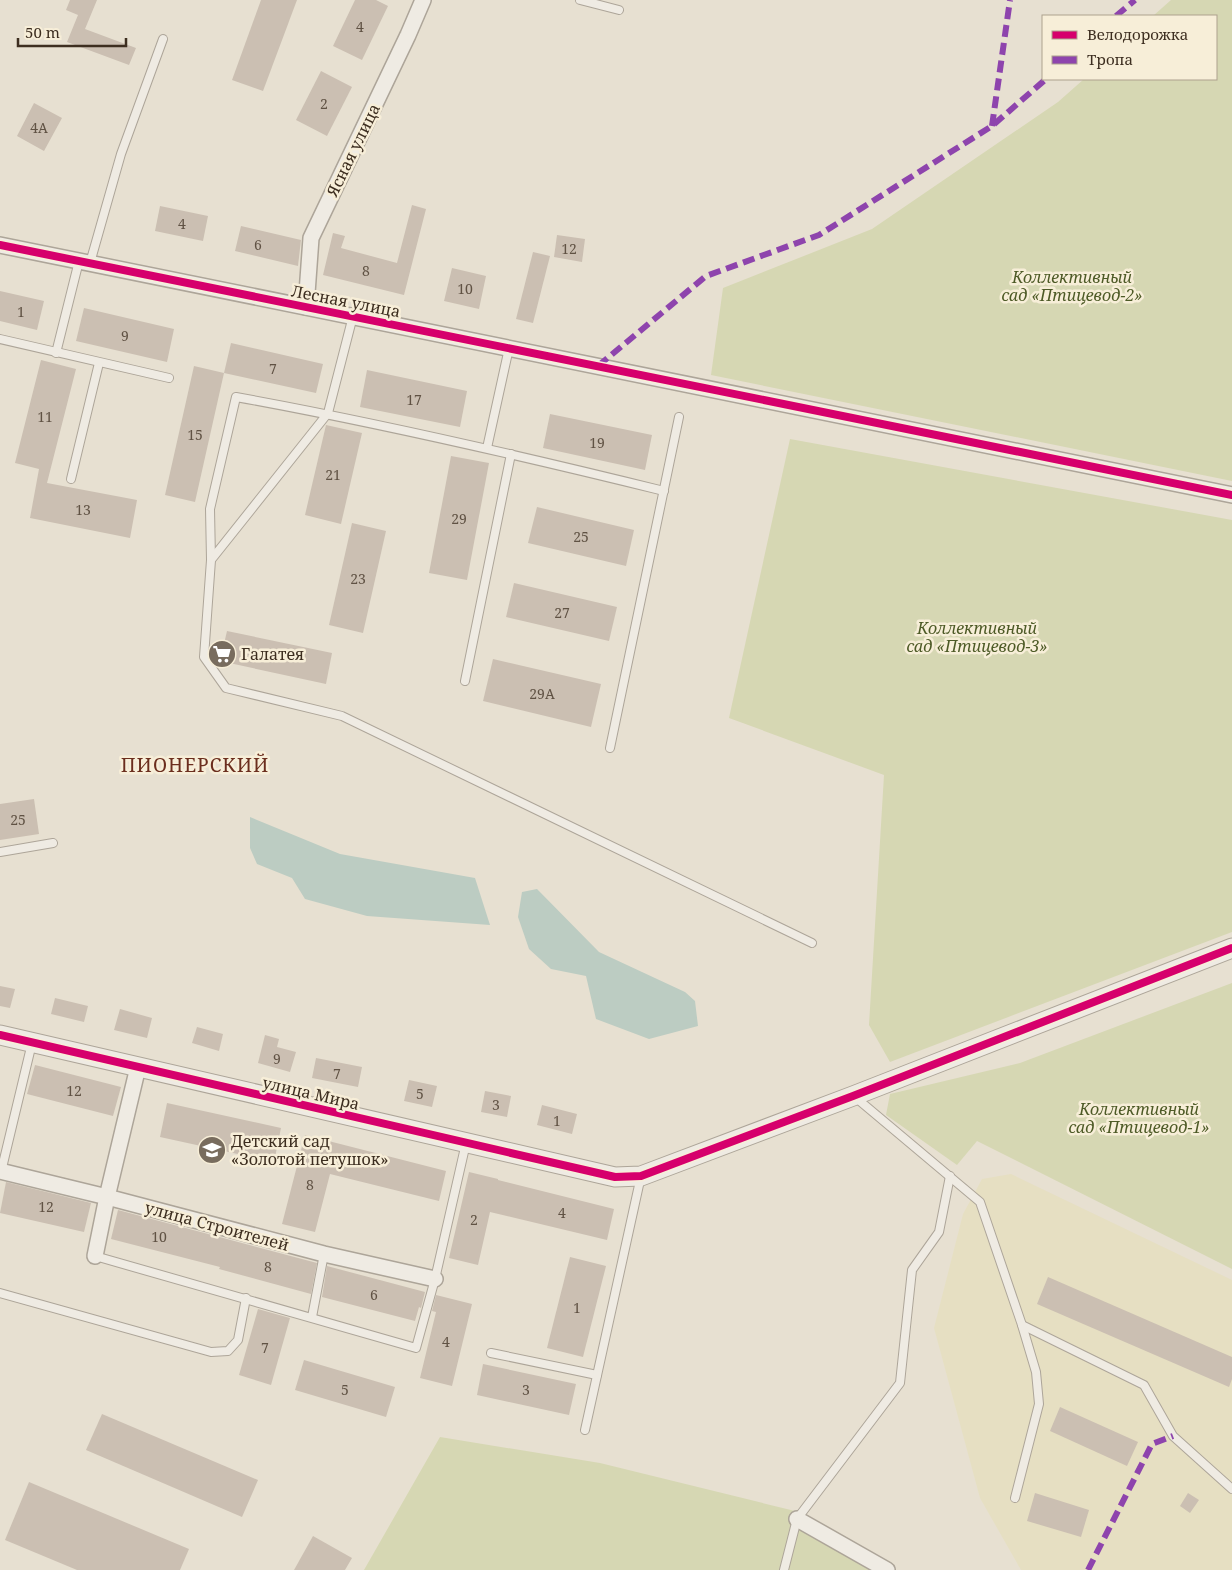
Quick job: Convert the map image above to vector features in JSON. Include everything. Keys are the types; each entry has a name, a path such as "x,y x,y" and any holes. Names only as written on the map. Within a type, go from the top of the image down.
{"street":[{"name":"Ясная улица","path":"306,307 311,238 423,0"},
{"name":"Лесная улица","path":"0,245 1232,495"},
{"name":"улица Мира","path":"0,1035 615,1177 641,1176 853,1096 1232,948"},
{"path":"95,1256 138,1067"},
{"name":"улица Строителей","path":"0,1172 107,1197 324,1254 435,1279"},
{"path":"797,1519 887,1570"}],"lane":[{"path":"580,0 619,10"},
{"path":"56,353 84,262 163,39"},
{"path":"210,560 328,413 353,316"},
{"path":"0,339 169,378"},
{"path":"487,448 509,348"},
{"path":"71,479 99,363"},
{"path":"664,491 487,448 328,413 236,397 210,509 210,560 204,657 226,688 342,716 812,943"},
{"path":"610,748 679,417"},
{"path":"465,681 511,454"},
{"path":"0,852 54,843"},
{"path":"0,1172 32,1043"},
{"path":"853,1096 980,1202 1036,1372 1039,1404 1015,1498"},
{"path":"95,1256 416,1348 435,1279 466,1143"},
{"path":"585,1430 641,1176"},
{"path":"784,1570 797,1519 900,1384 912,1270 938,1232 950,1176"},
{"path":"312,1317 324,1254"},
{"path":"0,1293 211,1352 228,1351 238,1340 246,1298"},
{"path":"1022,1325 1144,1385 1173,1436 1232,1489"},
{"path":"492,1353 597,1375"}],"shaded area":[{"path":"250,817 340,854 475,878 490,925 367,916 305,899 292,878 257,864 250,848"},
{"path":"537,889 599,952 685,992 695,1001 698,1026 649,1039 596,1019 586,976 551,969 529,949 518,917 522,892"},
{"path":"1011,1174 1232,1280 1232,1570 1021,1570 980,1498 934,1328 963,1214 982,1179"}],"green space":[{"name":"Коллективный сад «Птицевод-2»","path":"1171,0 1232,0 1232,481 711,375 723,288 872,229 1058,102 1083,80 1217,80 1217,15 1154,15"},
{"name":"Коллективный сад «Птицевод-3»","path":"790,439 1232,520 1232,932 890,1062 869,1025 884,775 729,718"},
{"name":"Коллективный сад «Птицевод-1»","path":"1232,983 1232,1269 977,1141 957,1165 886,1115 890,1094 1020,1063"},
{"path":"440,1437 600,1463 795,1511 797,1519 887,1570 364,1570"}],"building":[{"path":"70,0 97,0 85,29 136,48 129,65 67,42 78,15 66,10"},
{"path":"261,0 297,0 263,91 232,80"},
{"path":"355,0 376,0 388,6 362,60 333,46"},
{"path":"321,71 352,87 327,136 296,120"},
{"path":"34,103 62,118 44,151 17,136"},
{"path":"412,205 426,209 404,295 323,275 333,233 345,236 341,248 397,263"},
{"path":"160,206 208,216 203,241 155,231"},
{"path":"241,226 301,240 298,266 235,251"},
{"path":"557,235 585,239 582,262 554,257"},
{"path":"533,252 550,256 533,323 516,319"},
{"path":"452,268 486,276 479,309 444,301"},
{"path":"0,291 44,301 37,330 0,321"},
{"path":"84,308 174,329 167,362 76,341"},
{"path":"231,343 323,364 316,393 224,373"},
{"path":"41,360 76,369 47,483 137,500 130,538 30,518 39,469 15,463"},
{"path":"194,366 224,373 195,502 165,495"},
{"path":"367,370 467,391 460,427 360,407"},
{"path":"550,414 652,435 645,470 543,448"},
{"path":"326,425 362,433 341,524 305,515"},
{"path":"451,456 489,463 467,580 429,573"},
{"path":"537,507 634,530 626,566 528,543"},
{"path":"352,523 386,531 363,633 329,625"},
{"path":"514,583 617,607 609,641 506,617"},
{"path":"227,631 332,653 326,684 220,661"},
{"path":"493,659 601,684 591,727 483,701"},
{"path":"34,799 39,834 0,840 0,804"},
{"path":"0,986 15,989 10,1008 0,1006"},
{"path":"55,998 88,1006 84,1022 51,1014"},
{"path":"120,1009 152,1018 147,1038 114,1030"},
{"path":"197,1027 223,1034 219,1051 192,1043"},
{"path":"265,1035 279,1039 277,1047 296,1052 290,1072 258,1063"},
{"path":"316,1058 362,1067 358,1087 312,1078"},
{"path":"35,1065 121,1087 113,1116 27,1094"},
{"path":"409,1080 437,1086 432,1107 404,1101"},
{"path":"485,1091 511,1096 507,1117 481,1112"},
{"path":"167,1103 281,1128 274,1162 160,1137"},
{"path":"542,1105 577,1114 572,1134 537,1125"},
{"path":"305,1135 446,1171 439,1201 330,1174 315,1232 282,1224"},
{"path":"469,1172 614,1209 607,1240 490,1212 478,1265 449,1258"},
{"path":"6,1182 91,1203 84,1232 0,1213"},
{"path":"118,1210 317,1263 311,1294 219,1269 220,1267 111,1239"},
{"path":"570,1257 606,1266 583,1357 547,1348"},
{"path":"327,1266 425,1292 415,1321 322,1297"},
{"path":"1048,1277 1232,1357 1232,1379 1229,1387 1037,1304"},
{"path":"436,1295 472,1304 452,1386 420,1378 436,1312 432,1311"},
{"path":"258,1309 290,1318 271,1385 239,1375"},
{"path":"304,1360 395,1387 386,1417 295,1390"},
{"path":"483,1364 576,1384 569,1415 477,1395"},
{"path":"1060,1407 1138,1442 1127,1466 1050,1431"},
{"path":"102,1414 258,1480 242,1517 86,1450"},
{"path":"29,1482 189,1549 180,1570 77,1570 5,1540"},
{"path":"1035,1493 1089,1510 1081,1537 1027,1521"},
{"path":"1188,1493 1199,1500 1190,1513 1180,1506"},
{"path":"313,1536 352,1558 345,1570 294,1570"}],"marked path":[{"path":"992,126 1010,0"},
{"path":"1117,15 1135,0"},
{"path":"598,366 706,276 819,235 992,126 1045,80"},
{"path":"1088,1570 1152,1444 1173,1436"}],"cycle path":[{"path":"0,245 1232,495"},
{"path":"0,1035 615,1177 641,1176 853,1096 1232,948"}],"place":[{"name":"Галатея","path":"222,654"},
{"name":"Детский сад «Золотой петушок»","path":"212,1150"}],"district":[{"name":"ПИОНЕРСКИЙ","path":"195,765"}]}
